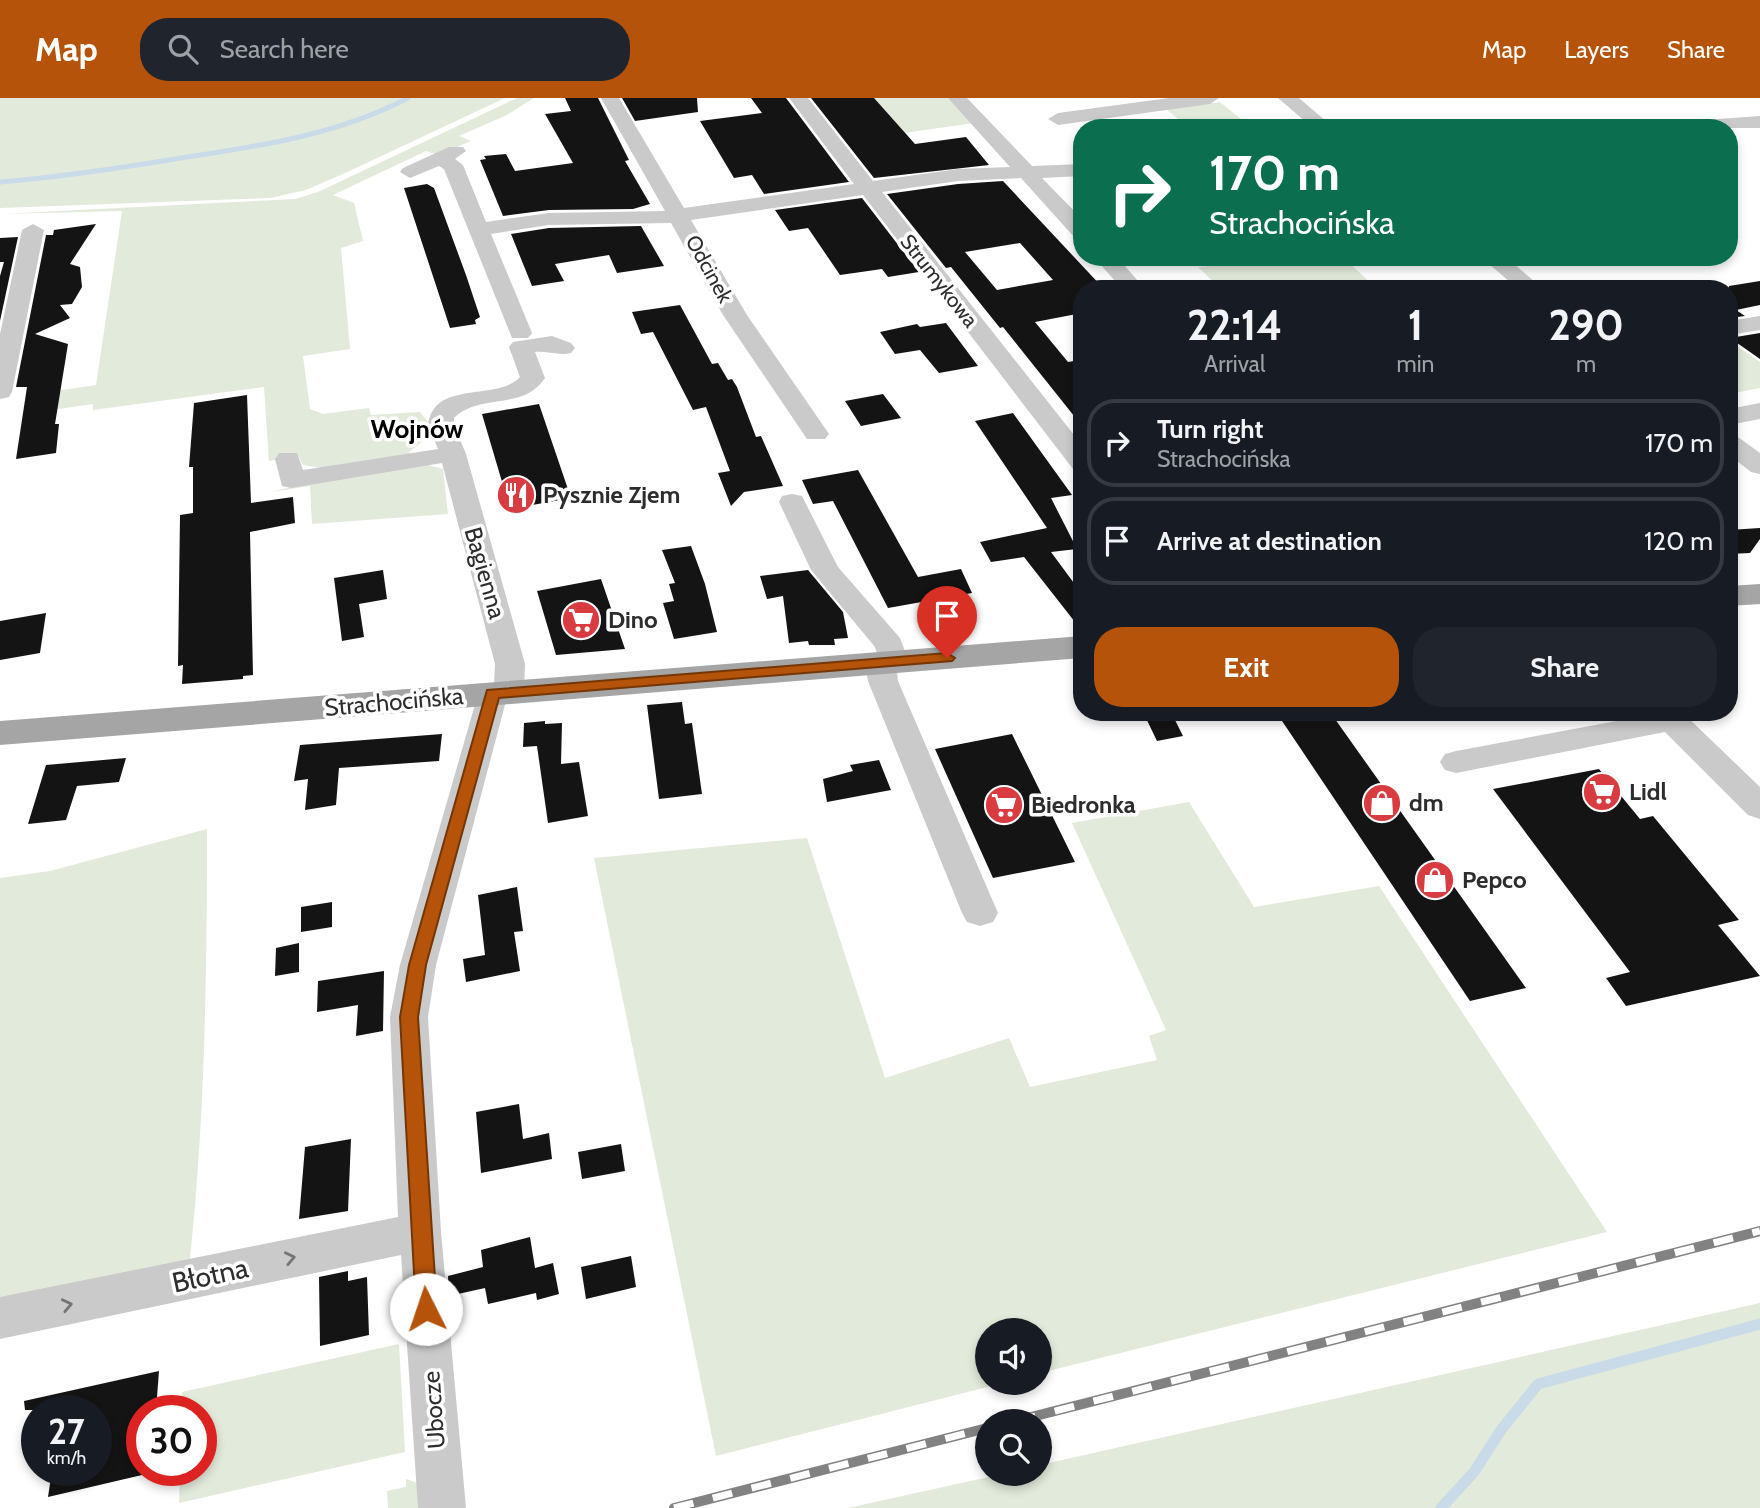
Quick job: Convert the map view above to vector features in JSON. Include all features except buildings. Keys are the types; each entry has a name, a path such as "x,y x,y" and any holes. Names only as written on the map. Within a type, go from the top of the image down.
{"main road":[{"path":"1738,595 1760,594"},
{"name":"Strachocińska","path":"0,733 1073,648"}],"street":[{"name":"Odcinek","path":"610,98 735,315 816,434"},
{"name":"Strumykowa","path":"798,98 1073,452"},
{"path":"957,98 1073,223"},
{"path":"1058,118 1210,98"},
{"path":"1287,98 1314,119"},
{"path":"1738,124 1760,122"},
{"path":"410,172 447,155 520,333"},
{"path":"478,230 549,219 678,215 958,175 1073,170"},
{"path":"0,392 33,230"},
{"path":"1113,266 1127,280"},
{"path":"1503,266 1521,280"},
{"path":"1738,327 1760,323"},
{"path":"492,337 545,329"},
{"name":"Bagienna","path":"501,693 510,664 453,454 442,425 446,410 464,401 519,390 528,385 533,378 522,347 552,343 563,348"},
{"path":"1738,415 1760,411"},
{"path":"1738,449 1760,466"},
{"path":"288,459 291,480 453,454"},
{"path":"792,502 825,570 889,645 883,681 980,913"},
{"name":"Ubocze","path":"442,1508 420,1232 409,1017 418,965 501,693"},
{"path":"1456,762 1618,733 1653,721"},
{"path":"1672,721 1760,807"},
{"name":"Błotna","path":"0,1318 420,1232"}],"green space":[{"path":"0,98 505,98 306,190 270,198 0,208"},
{"path":"517,98 534,98 507,115 459,136 471,141 438,155 426,151 333,195 354,203 363,241 341,248 350,349 303,356 310,409 323,414 369,408 371,415 420,412 431,426 422,428 424,440 409,452 411,455 328,469 303,465 298,456 269,461 264,387 93,410 93,404 24,414 28,395 96,385 122,211 0,214 295,199 318,192"},
{"path":"874,98 951,98 974,123 904,133"},
{"path":"1220,102 1241,119 1178,119 1166,109"},
{"path":"1353,266 1367,280 1212,280 1198,267"},
{"path":"1738,346 1760,362 1760,388 1738,392"},
{"path":"424,464 443,469 448,514 312,524 310,486 271,492 319,480"},
{"path":"1189,802 1254,907 1379,886 1607,1232 1052,1370 1052,1318 975,1318 975,1390 716,1456 594,858 807,838 885,1078 1009,1038 1030,1087 1157,1060 1149,1036 1166,1030 1072,823"},
{"path":"207,829 204,1049 199,1158 189,1268 0,1307 0,878 50,871"},
{"path":"1760,1303 1760,1508 848,1508 975,1480 975,1486 1052,1486 1052,1462"},
{"path":"399,1344 405,1452 179,1503 180,1486 217,1486 217,1395 182,1395 182,1392"},
{"path":"406,1479 424,1485 424,1508 388,1508 387,1491 406,1487"}],"waterway":[{"path":"0,182 113,169 240,149 326,130 381,111 408,98"},
{"path":"1441,1508 1474,1472 1501,1430 1538,1384 1760,1324"}],"railway":[{"path":"1052,1412 1760,1231"},
{"path":"674,1508 975,1431"}],"place":[{"name":"Pysznie Zjem","path":"516,495"},
{"name":"Dino","path":"581,620"},
{"name":"Lidl","path":"1602,792"},
{"name":"dm","path":"1382,803"},
{"name":"Biedronka","path":"1004,805"},
{"name":"Pepco","path":"1435,880"}],"district":[{"name":"Wojnów","path":"417,429"}],"route":[{"path":"426,1309 412,1111 409,1017 418,965 493,694 947,658"}]}
